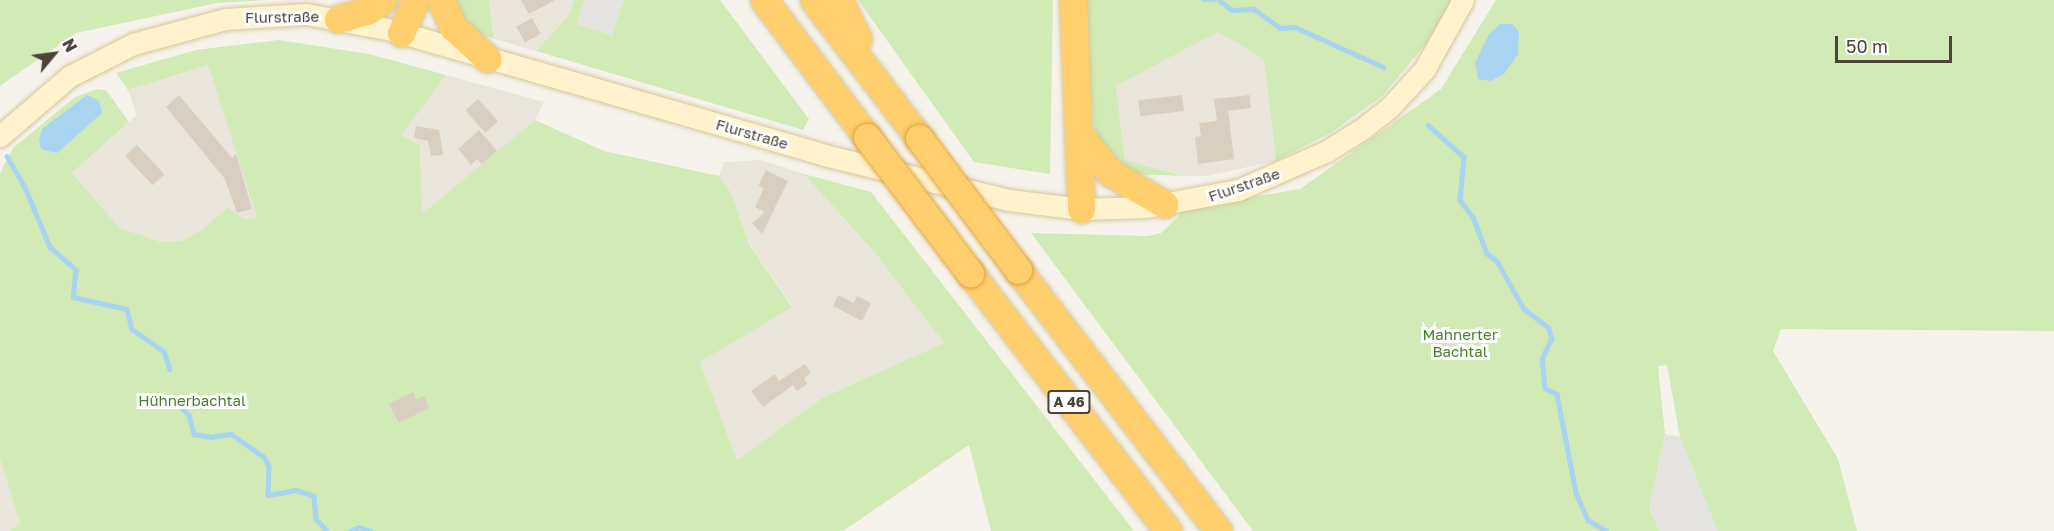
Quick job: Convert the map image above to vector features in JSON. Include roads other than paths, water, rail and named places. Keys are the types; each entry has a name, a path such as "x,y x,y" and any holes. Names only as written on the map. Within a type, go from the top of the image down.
{"highway":[{"path":"338,18 369,10 383,0"},
{"path":"396,32 398,0"},
{"path":"396,32 416,0"},
{"path":"441,0 453,27 488,58"},
{"name":"A 46","path":"764,0 1168,531"},
{"name":"A 46","path":"814,0 878,81 1018,270 1218,531"},
{"path":"839,0 878,81"},
{"path":"1073,0 1082,209"},
{"path":"1079,132 1109,171 1164,204"}],"main road":[{"name":"Flurstraße","path":"0,136 70,76 151,37 225,19 269,15 338,18 396,32 824,155 1009,200 1082,209 1164,204 1247,187 1327,151 1362,129 1389,108 1424,70 1463,0"}],"water":[{"path":"1500,24 1512,24 1519,32 1518,54 1504,74 1491,81 1478,79 1475,63 1489,34"},
{"path":"87,95 99,101 102,113 57,153 41,149 39,139 43,128"}],"waterway":[{"path":"1203,0 1214,0"},
{"path":"1219,0 1232,10 1254,9 1280,28 1295,27 1383,67"},
{"path":"1428,125 1464,157 1460,200 1473,217 1487,253 1497,261 1524,309 1548,327 1552,338 1542,359 1545,388 1557,394 1576,493 1588,520 1606,531"},
{"path":"7,156 24,185 50,247 76,270 73,297 127,309 132,329 164,351 170,369"},
{"path":"174,400 189,415 194,434 211,437 231,434 264,457 269,466 268,495 296,490 314,496 316,519 327,531"},
{"path":"350,531 359,527 370,531"}],"park label":[{"name":"Mahnerter Bachtal","path":"1460,342"},
{"name":"Hühnerbachtal","path":"192,401"}]}
